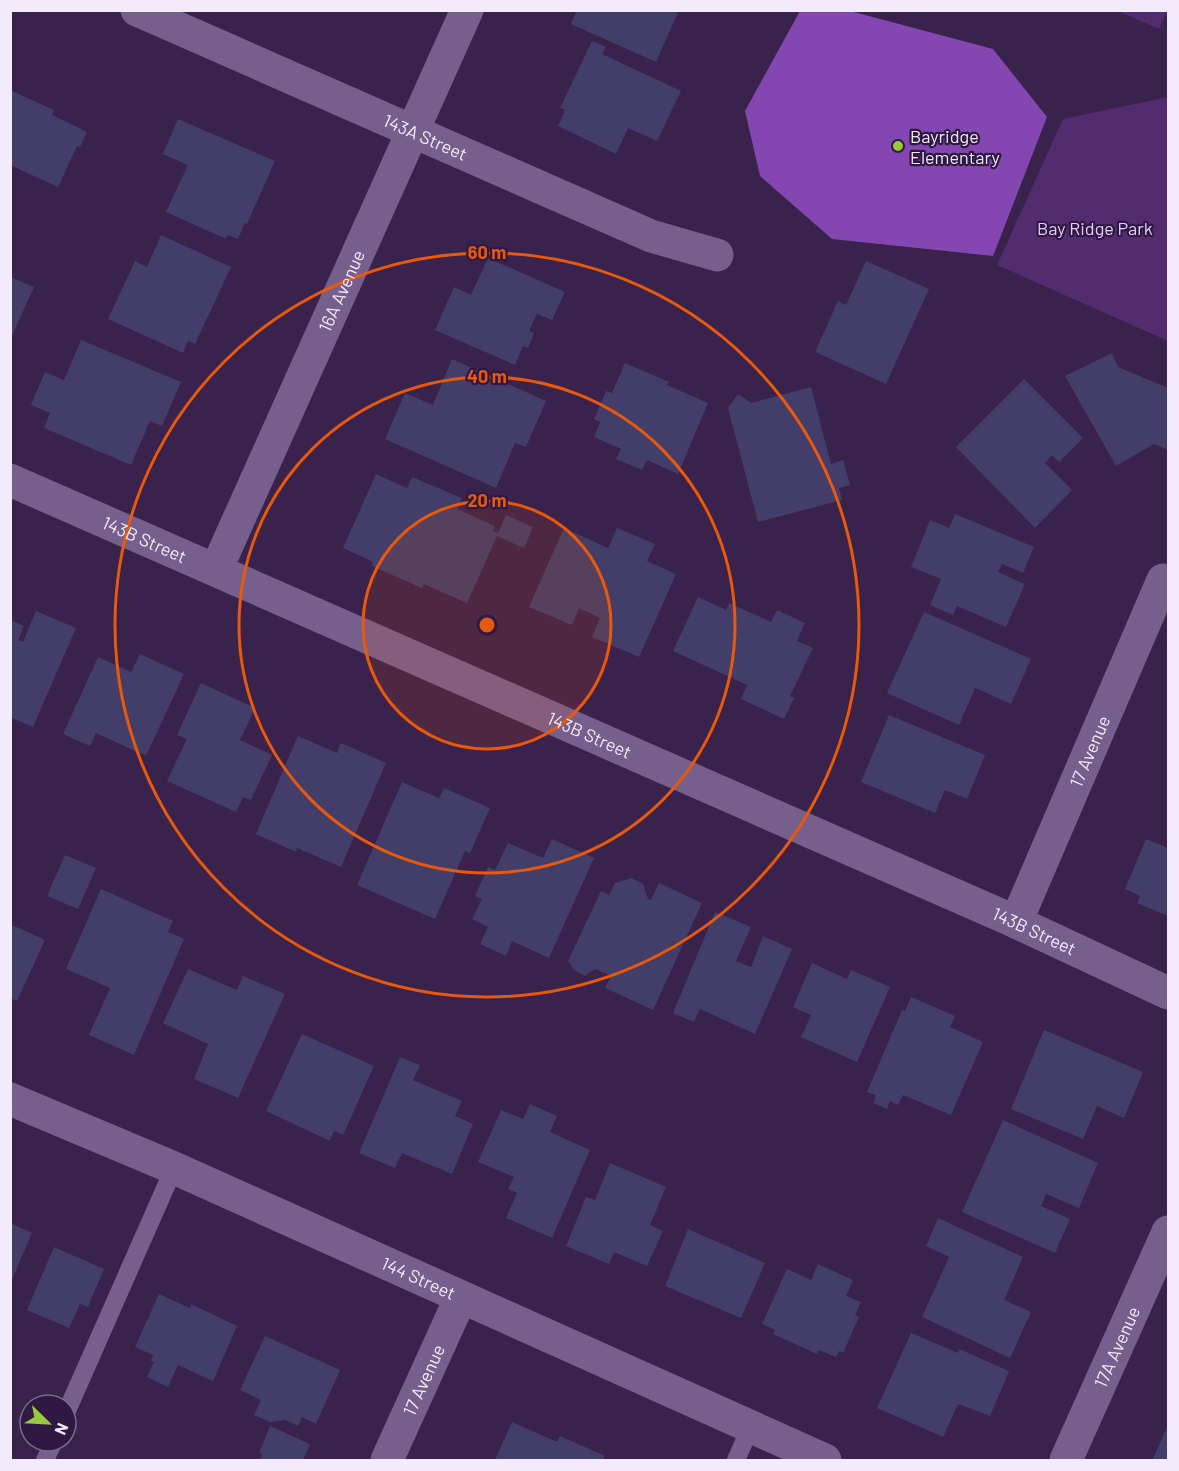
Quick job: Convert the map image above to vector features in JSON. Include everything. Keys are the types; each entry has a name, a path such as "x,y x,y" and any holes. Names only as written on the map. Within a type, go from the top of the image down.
{"street":[{"name":"143A Street","path":"137,10 651,236 717,255"},
{"name":"16A Avenue","path":"216,570 467,10"},
{"name":"143B Street","path":"10,480 1016,922 1168,993"},
{"name":"17 Avenue","path":"1016,922 1163,580"},
{"name":"144 Street","path":"10,1098 174,1168 825,1461"},
{"name":"17A Avenue","path":"1066,1461 1168,1232"},
{"name":"17 Avenue","path":"387,1461 461,1297"}],"lane":[{"path":"75,1393 174,1168"},
{"path":"735,1461 751,1426"}],"green space":[{"path":"1118,11 1167,11 1159,29"},
{"name":"Bay Ridge Park","path":"1168,97 1168,341 997,265 1063,119"}],"shaded area":[{"name":"Bayridge Elementary","path":"800,11 850,11 993,49 1047,117 993,256 832,239 760,176 745,111"}],"building":[{"path":"577,10 679,10 656,62 571,24"},
{"path":"592,41 606,47 602,54 681,91 657,141 628,128 616,154 558,126 565,110 560,108"},
{"path":"10,90 54,110 52,115 87,132 80,147 77,146 58,187 10,165"},
{"path":"178,119 275,161 238,239 227,235 226,239 166,212 188,165 163,154"},
{"path":"161,235 231,267 195,344 188,341 183,353 108,319 135,261 147,267"},
{"path":"488,258 565,292 552,320 537,314 529,331 534,333 528,348 523,346 515,365 435,330 454,287 471,295"},
{"path":"866,261 929,289 886,384 815,352 838,301 846,305"},
{"path":"10,277 34,287 10,340"},
{"path":"81,340 181,382 162,426 150,421 131,465 44,428 50,413 31,405 45,372 64,380"},
{"path":"1112,353 1118,367 1168,388 1168,450 1154,444 1116,466 1065,376"},
{"path":"452,359 546,401 526,447 515,443 496,488 385,439 405,393 433,405"},
{"path":"625,363 669,382 667,385 708,403 678,474 647,460 642,470 616,459 621,449 594,437 600,422 594,419 606,391 612,393"},
{"path":"1024,379 1083,438 1059,462 1052,455 1045,463 1072,490 1035,528 956,447"},
{"path":"811,387 831,464 843,460 850,485 839,488 842,500 758,522 728,408 738,394 751,403"},
{"path":"376,474 407,488 412,477 462,498 457,509 495,526 493,531 498,533 506,515 533,527 524,548 497,536 467,603 424,584 422,588 372,566 373,562 343,548"},
{"path":"955,514 1034,547 1023,573 1002,564 998,572 1025,584 1006,627 957,606 953,615 930,605 941,579 911,567 930,520 949,528"},
{"path":"564,528 608,548 617,528 655,544 647,561 676,574 639,657 592,637 600,618 579,608 572,625 529,607"},
{"path":"698,597 726,610 729,603 771,622 777,610 805,623 797,641 813,648 790,696 794,698 784,719 741,699 747,685 673,651"},
{"path":"36,611 76,628 33,727 10,717 10,620 24,626 18,640 23,642"},
{"path":"924,612 1031,659 1011,704 975,688 959,725 887,693"},
{"path":"140,654 184,674 146,756 96,733 90,746 63,734 98,657 131,672"},
{"path":"201,683 255,708 240,740 272,755 251,800 243,797 236,812 167,781 187,739 177,735"},
{"path":"889,715 985,755 967,799 945,790 935,813 861,782"},
{"path":"298,736 337,753 341,743 386,763 341,867 297,848 296,852 256,834"},
{"path":"402,782 439,798 444,788 490,808 470,853 465,851 435,919 357,885"},
{"path":"552,839 594,858 549,958 512,941 506,956 480,944 488,927 472,919 482,899 475,896 488,867 495,870 508,843 543,858"},
{"path":"1146,839 1168,848 1168,916 1137,903 1140,896 1125,889"},
{"path":"65,855 96,868 78,909 47,896"},
{"path":"631,878 643,884 648,899 651,900 659,883 702,903 653,1010 605,988 611,976 595,969 585,976 574,970 568,961 601,891 609,895 615,883"},
{"path":"101,889 173,921 168,932 184,939 134,1055 89,1035 110,988 66,969"},
{"path":"715,912 751,927 736,961 751,967 763,936 792,949 755,1034 700,1009 694,1022 673,1013"},
{"path":"10,924 45,940 17,1001 10,998"},
{"path":"812,963 847,979 851,970 890,987 857,1062 801,1037 811,1015 793,1007"},
{"path":"188,969 237,990 243,976 285,994 238,1098 194,1079 208,1044 163,1023"},
{"path":"911,997 955,1016 950,1027 983,1042 951,1115 903,1095 898,1105 890,1101 887,1109 873,1103 876,1095 867,1092 902,1010 905,1011"},
{"path":"1044,1030 1143,1072 1124,1118 1097,1106 1083,1139 1011,1109"},
{"path":"302,1034 374,1066 343,1135 334,1131 330,1141 266,1111"},
{"path":"400,1057 420,1065 413,1080 462,1101 455,1116 473,1124 452,1174 402,1153 395,1168 359,1153"},
{"path":"530,1104 557,1116 550,1132 590,1150 552,1238 506,1218 517,1193 508,1189 514,1177 478,1162 501,1110 523,1119"},
{"path":"1003,1120 1098,1163 1079,1208 1046,1194 1041,1206 1070,1219 1055,1253 962,1212"},
{"path":"610,1163 666,1187 650,1225 663,1231 647,1266 614,1252 609,1264 566,1246 586,1197 595,1200"},
{"path":"938,1218 1023,1257 1004,1300 1031,1312 1010,1358 922,1317 949,1257 926,1246"},
{"path":"10,1223 32,1233 10,1284"},
{"path":"688,1229 765,1263 741,1318 665,1286"},
{"path":"54,1247 104,1269 88,1307 80,1304 69,1328 27,1310"},
{"path":"818,1264 853,1280 846,1296 861,1302 855,1315 859,1317 843,1353 839,1351 836,1357 819,1350 817,1354 773,1334 775,1330 762,1324 787,1269 811,1280"},
{"path":"159,1294 190,1308 191,1304 237,1326 213,1381 178,1365 168,1387 147,1377 154,1362 151,1361 153,1355 135,1347"},
{"path":"911,1333 958,1353 959,1349 1009,1371 990,1416 958,1404 943,1437 877,1408"},
{"path":"265,1336 340,1370 316,1424 302,1417 298,1426 285,1420 270,1422 254,1415 261,1400 240,1390"},
{"path":"512,1422 557,1442 560,1436 605,1456 603,1460 495,1460"},
{"path":"1168,1425 1168,1460 1155,1460 1153,1459"},
{"path":"270,1426 310,1444 303,1460 260,1460 262,1454 259,1453"}],"place":[{"name":"Bayridge Elementary","path":"898,146"}]}
